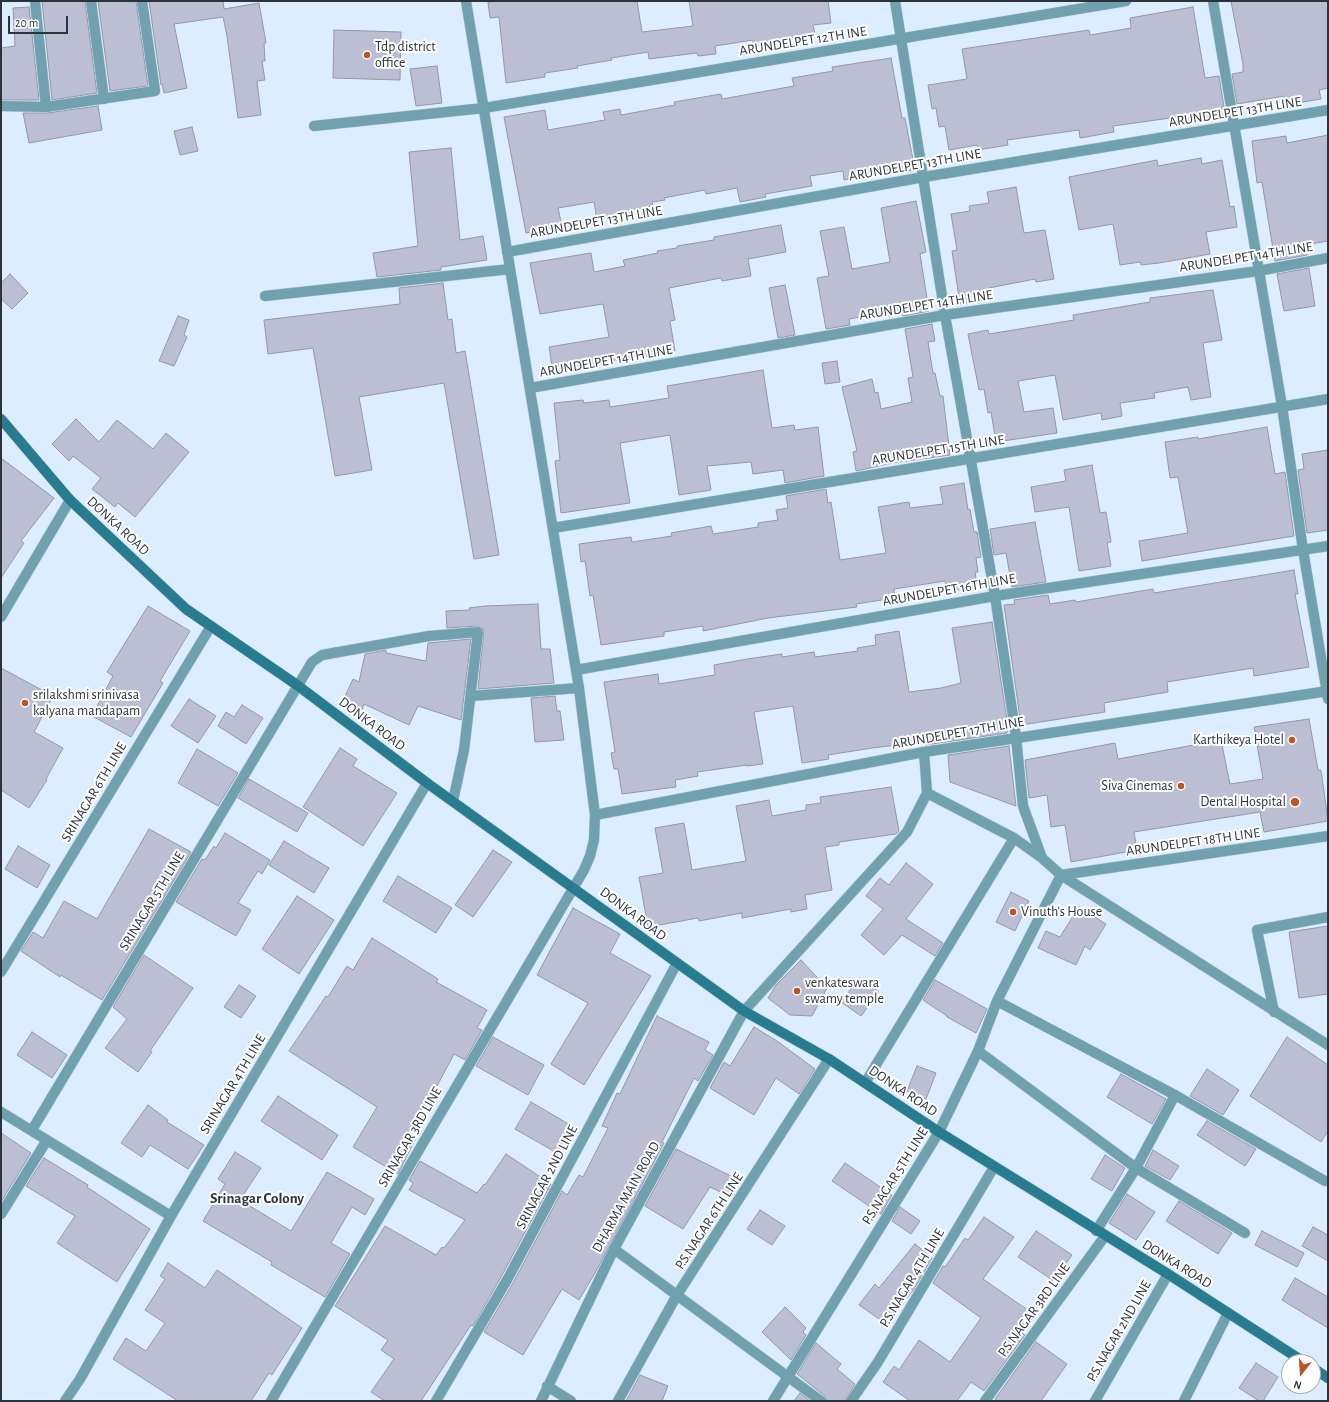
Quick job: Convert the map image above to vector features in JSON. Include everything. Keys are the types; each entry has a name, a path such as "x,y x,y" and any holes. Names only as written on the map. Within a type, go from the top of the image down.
{"street":[{"path":"35,1 46,107"},
{"path":"91,1 104,99"},
{"path":"1,106 46,107 155,91 142,1"},
{"name":"SRINAGAR 3RD LINE","path":"271,1401 573,887 590,856 594,840 596,814 579,688 466,1"},
{"path":"895,1 945,316 995,596 1016,737 1023,806 1042,858"},
{"name":"ARUNDELPET 12TH INE","path":"314,126 484,108 900,40 1126,1"},
{"path":"1213,1 1233,126 1282,406 1303,550 1328,694"},
{"name":"ARUNDELPET 13TH LINE","path":"507,252 924,177 1328,110"},
{"name":"ARUNDELPET 14TH LINE","path":"530,388 945,316 1258,270 1328,258"},
{"path":"265,296 510,269"},
{"name":"ARUNDELPET 15TH LINE","path":"553,528 1328,399"},
{"name":"DONKA ROAD","path":"1,419 70,500 186,609 297,685 427,783 744,1011 829,1059 939,1132 1096,1231 1168,1274 1292,1354"},
{"path":"1,617 70,500"},
{"name":"ARUNDELPET 16TH LINE","path":"576,670 995,596 1328,546"},
{"name":"SRINAGAR 6TH LINE","path":"1,972 211,626"},
{"name":"SRINAGAR 5TH LINE","path":"32,1130 312,662 322,655 429,636 478,632 471,696"},
{"path":"453,801 464,750 471,696 579,688"},
{"name":"ARUNDELPET 17TH LINE","path":"596,814 924,752 1016,737 1328,694"},
{"path":"924,752 927,793 1014,838 1061,874 1328,1046"},
{"name":"SRINAGAR 4TH LINE","path":"65,1401 80,1379 171,1216 427,783"},
{"name":"DHARMA MAIN ROAD","path":"541,1401 614,1248 744,1011 907,832 927,793"},
{"name":"ARUNDELPET 18TH LINE","path":"1061,874 1328,836"},
{"path":"865,1083 1014,838"},
{"name":"P.S.NAGAR 5TH LINE","path":"773,1401 939,1132 978,1051 997,1001 1061,874"},
{"path":"1274,1012 1257,930 1328,917"},
{"name":"SRINAGAR 2ND LINE","path":"436,1401 507,1280 677,963"},
{"path":"997,1001 1175,1094 1325,1182"},
{"path":"978,1051 1136,1168 1245,1233"},
{"name":"P.S.NAGAR 6TH LINE","path":"618,1401 677,1295 829,1059"},
{"path":"1096,1231 1136,1168 1175,1094"},
{"path":"1,1112 171,1216"},
{"path":"1,1214 48,1140"},
{"name":"P.S.NAGAR 4TH LINE","path":"851,1401 878,1362 994,1167"},
{"name":"P.S.NAGAR 3RD LINE","path":"985,1401 1105,1236"},
{"path":"614,1248 821,1401"},
{"name":"P.S.NAGAR 2ND LINE","path":"1095,1401 1168,1274"},
{"path":"1184,1401 1228,1313"},
{"path":"547,1386 572,1401"}],"building":[{"path":"42,1 85,1 97,93 52,100"},
{"path":"98,1 136,1 148,86 110,91"},
{"path":"149,1 223,1 224,9 259,3 266,43 264,43 265,61 262,61 265,80 257,81 261,115 238,118 223,17 174,24 187,88 164,93 162,84 161,85"},
{"path":"637,1 642,32 693,26 689,1 828,1 831,23 813,25 815,34 783,39 784,41 754,47 753,40 715,46 716,54 698,56 697,53 649,59 648,52 611,58 612,60 577,66 578,68 545,73 545,77 506,83 499,17 490,18 488,2"},
{"path":"1231,1 1328,1 1328,88 1319,90 1321,99 1285,105 1284,96 1237,104 1232,74 1243,72 1243,64"},
{"path":"29,7 39,100 1,100 1,48 15,46 13,8"},
{"path":"1193,7 1205,78 1219,76 1224,115 1186,121 1185,116 1113,126 1114,132 1080,138 1079,130 1007,140 1008,145 978,150 977,145 949,150 945,126 939,127 936,108 932,109 928,85 967,79 962,49 1089,30 1090,35 1131,28 1130,18"},
{"name":"Tdp district office","path":"334,30 401,32 400,80 333,78"},
{"path":"891,58 902,118 905,118 915,170 844,180 843,171 810,176 812,186 765,194 766,197 740,202 737,188 706,194 705,190 664,198 665,200 652,202 653,206 630,210 631,214 597,220 594,202 558,208 562,226 526,233 504,117 545,110 548,130 605,120 603,112 620,109 621,115 675,105 674,102 721,94 722,99 794,86 792,78 833,71 832,67"},
{"path":"437,66 442,103 416,106 410,69"},
{"path":"98,106 102,130 29,143 23,113 47,113"},
{"path":"192,127 198,151 180,155 174,131"},
{"path":"1328,135 1328,241 1305,245 1307,255 1275,261 1262,182 1257,183 1252,141 1286,136 1287,143"},
{"path":"451,148 460,240 483,236 487,260 441,267 441,270 377,277 373,253 418,246 409,152"},
{"path":"1201,158 1202,164 1222,160 1230,207 1234,206 1237,227 1206,232 1210,254 1159,263 1141,265 1140,262 1120,265 1113,224 1079,230 1069,177 1157,160 1158,166"},
{"path":"1016,187 1024,233 1045,230 1054,279 1036,282 1035,279 989,288 991,299 960,304 952,251 957,250 951,214 970,211 969,206 989,203 987,192"},
{"path":"916,201 926,252 920,254 929,311 903,316 900,310 849,319 850,325 826,329 817,278 829,276 820,231 844,227 852,269 890,262 881,208"},
{"path":"781,225 786,252 748,259 751,276 722,281 721,278 669,288 675,320 670,321 675,351 647,357 646,354 553,372 549,347 609,337 603,304 540,314 530,263 591,253 594,272 625,266 623,260 658,253 657,251 714,240 714,237"},
{"path":"1309,268 1315,306 1284,311 1277,274"},
{"path":"10,274 28,293 12,309 1,299 1,283"},
{"path":"443,283 448,320 452,319 456,353 465,351 499,555 474,559 444,383 359,397 372,470 335,476 313,348 268,354 264,320 400,304 399,288"},
{"path":"785,285 795,335 778,338 769,288"},
{"path":"1213,290 1222,340 1203,343 1211,397 1191,400 1188,387 1154,393 1155,398 1120,403 1122,416 1102,420 1101,413 1063,420 1055,375 1018,381 1024,412 1053,408 1057,433 996,442 991,412 988,413 984,389 979,390 968,334 988,330 989,334 1074,320 1073,315 1150,302 1150,298"},
{"path":"178,316 189,320 184,335 187,337 174,366 159,361"},
{"path":"932,324 935,341 928,342 933,373 935,373 940,396 943,396 950,455 892,463 856,471 853,452 857,451 842,387 872,379 875,393 878,392 881,409 912,402 908,378 913,377 905,329"},
{"path":"837,361 840,382 825,384 822,363"},
{"path":"763,370 772,428 794,425 795,430 818,427 824,476 785,483 783,470 753,474 751,462 707,466 711,490 679,495 670,435 620,443 630,503 561,513 555,461 560,460 554,403 583,400 584,403 609,400 610,407 669,398 667,386"},
{"path":"76,419 99,442 117,420 153,449 166,433 189,452 135,517 118,503 115,507 92,489 101,478 73,456 69,461 52,444"},
{"path":"1267,427 1275,474 1285,472 1294,536 1142,561 1139,541 1188,533 1178,477 1170,478 1165,442 1198,437 1198,439"},
{"path":"1328,450 1328,530 1307,533 1298,470 1304,469 1302,454"},
{"path":"1,458 54,498 21,541 24,543 1,578"},
{"path":"1092,465 1100,513 1106,512 1111,542 1107,543 1111,566 1079,571 1069,507 1035,512 1031,487 1066,481 1064,470"},
{"path":"964,483 968,510 970,509 974,532 977,532 981,557 976,558 978,572 975,572 977,586 947,591 945,581 894,589 895,598 856,604 857,607 768,618 703,631 703,626 664,632 664,636 601,645 593,595 590,596 585,561 581,562 579,544 631,537 632,542 672,536 671,533 711,526 713,534 758,527 758,523 778,520 776,510 788,508 786,496 826,489 828,503 831,502 840,560 886,553 878,507 909,502 910,508 943,504 940,487"},
{"path":"1035,522 1046,582 1012,587 1006,553 994,555 990,529"},
{"path":"1294,570 1298,594 1295,594 1309,667 1254,676 1253,668 1167,682 1168,692 1104,703 1105,712 1021,725 1004,605 1015,604 1014,600 1048,595 1050,604 1075,600 1076,602 1153,589 1154,593"},
{"path":"538,604 541,649 550,649 554,683 478,689 484,629 477,626 447,628 446,611 470,610 469,608 485,606"},
{"path":"148,606 190,631 160,681 163,683 131,737 92,716 113,676 107,672"},
{"path":"992,622 1008,727 1007,733 925,745 924,742 872,748 828,755 829,759 802,763 793,706 754,712 763,764 697,772 698,776 675,780 676,787 622,794 618,769 614,769 611,753 615,752 604,682 658,674 659,684 715,675 714,665 747,659 782,654 782,657 814,652 815,657 858,651 857,648 876,645 875,635 899,631 909,692 941,688 961,683 952,628"},
{"path":"471,639 461,720 418,706 409,725 364,704 362,710 343,701 353,679 359,682 365,654 386,650 386,653 426,661 428,643"},
{"path":"1,668 53,696 34,732 63,748 46,779 47,780 29,808 1,790"},
{"path":"555,696 557,711 560,711 564,740 535,742 531,698"},
{"path":"189,699 216,716 198,743 171,726"},
{"path":"242,705 263,718 246,744 218,726 226,712 234,717"},
{"path":"1309,719 1318,770 1321,770 1328,821 1264,832 1260,812 1134,832 1137,850 1071,862 1065,825 1051,827 1047,795 1029,798 1025,760 1115,743 1118,759 1221,740 1230,784 1263,779 1254,727"},
{"path":"1009,746 1016,806 950,782 948,755"},
{"path":"340,748 357,759 353,766 397,793 363,846 303,807"},
{"path":"197,749 238,773 218,806 178,783"},
{"path":"249,779 308,813 297,832 238,798"},
{"path":"891,787 899,831 896,834 839,842 839,845 825,847 832,890 805,895 807,909 791,912 791,909 742,918 742,913 699,921 698,918 648,927 639,877 663,873 655,828 684,823 692,870 746,861 736,806 769,800 772,816 806,810 806,805 821,803 820,797"},
{"path":"149,829 191,852 102,1000 61,975 60,977 21,951 33,932 43,938 64,901 97,919"},
{"path":"225,833 270,860 262,874 258,871 238,903 251,910 236,936 176,902 202,859 205,860 214,846 216,848"},
{"path":"284,841 329,868 314,893 269,865"},
{"path":"18,846 50,865 37,888 5,869"},
{"path":"493,850 512,862 473,917 455,905"},
{"path":"906,863 933,884 906,919 943,943 935,956 902,935 884,955 861,935 883,909 866,896 880,878 889,885"},
{"path":"398,876 452,908 436,933 383,901"},
{"name":"Vinuth's House","path":"1011,892 1029,901 1015,931 996,922"},
{"path":"297,896 334,920 299,974 262,949"},
{"path":"1079,907 1106,924 1090,950 1085,946 1076,965 1038,948 1046,931 1060,937"},
{"path":"573,908 620,934 610,953 651,976 584,1085 551,1064 588,1003 537,975"},
{"path":"1328,926 1328,994 1299,998 1289,932"},
{"path":"372,938 438,979 436,982 487,1010 477,1028 482,1030 465,1060 454,1054 437,1086 435,1085 409,1134 416,1138 398,1174 353,1147 377,1107 289,1051 326,996 328,997 347,966 353,970"},
{"path":"144,955 193,988 150,1051 152,1052 138,1072 105,1048 127,1019 113,1007"},
{"name":"venkateswara swamy temple","path":"801,960 827,988 812,1016 790,1015 768,998 776,985"},
{"path":"859,978 879,992 861,1016 841,1002"},
{"path":"935,980 987,1009 976,1033 947,1017 923,1000"},
{"path":"239,985 256,996 241,1018 224,1007"},
{"path":"657,1016 709,1042 705,1050 713,1055 698,1081 694,1078 662,1142 664,1143 595,1273 579,1300 562,1289 523,1355 484,1332 513,1283 562,1191 567,1195 579,1175 583,1177 608,1128 602,1126 617,1093 620,1094"},
{"path":"754,1027 777,1041 815,1069 799,1094 776,1078 754,1115 710,1088 724,1062 730,1066"},
{"path":"32,1032 67,1055 52,1078 17,1055"},
{"path":"493,1037 544,1065 528,1095 476,1066"},
{"path":"1287,1037 1328,1065 1328,1131 1321,1142 1250,1096"},
{"path":"917,1066 936,1073 926,1099 907,1091"},
{"path":"1207,1069 1239,1090 1223,1115 1190,1096"},
{"path":"1121,1074 1166,1099 1152,1124 1107,1097"},
{"path":"278,1096 338,1135 322,1160 261,1121"},
{"path":"531,1102 572,1126 557,1153 515,1129"},
{"path":"148,1105 168,1120 167,1122 204,1145 188,1169 150,1145 142,1157 121,1143"},
{"path":"1207,1121 1256,1149 1245,1166 1197,1135"},
{"path":"1,1133 31,1153 1,1202"},
{"path":"676,1149 737,1179 729,1196 710,1187 683,1229 645,1206"},
{"path":"1153,1150 1179,1166 1170,1180 1145,1166"},
{"path":"235,1152 261,1168 240,1200 291,1231 327,1172 374,1199 365,1215 352,1207 331,1243 350,1254 325,1297 271,1265 272,1262 203,1221 225,1184 218,1179"},
{"path":"506,1154 551,1184 473,1326 471,1325 421,1401 385,1401 371,1392 394,1359 381,1350 388,1340 335,1306 385,1226 436,1255 442,1247 444,1248 465,1220 409,1190 413,1183 409,1180 420,1161 477,1193 484,1184 485,1185"},
{"path":"1105,1155 1125,1168 1112,1191 1091,1179"},
{"path":"44,1158 88,1185 87,1187 150,1229 117,1282 57,1243 75,1216 26,1186"},
{"path":"845,1163 892,1195 881,1214 832,1181"},
{"path":"1127,1194 1155,1212 1136,1240 1109,1223"},
{"path":"1179,1201 1232,1233 1218,1254 1166,1221"},
{"path":"900,1207 920,1221 911,1234 892,1221"},
{"path":"760,1210 785,1226 772,1245 747,1229"},
{"path":"984,1217 1014,1237 983,1279 1035,1315 1022,1333 1025,1335 984,1391 971,1382 957,1401 910,1401 883,1382 894,1366 899,1370 919,1340 950,1362 981,1318 933,1283 943,1266 945,1267 965,1238 968,1240"},
{"path":"1313,1227 1328,1235 1328,1261 1302,1246"},
{"path":"1036,1231 1072,1255 1054,1281 1018,1257"},
{"path":"1262,1231 1304,1253 1297,1267 1255,1245"},
{"path":"915,1244 932,1258 914,1289 907,1298 905,1296 885,1323 859,1305 875,1284 879,1288"},
{"path":"168,1263 205,1288 217,1270 302,1328 272,1375 269,1373 251,1401 178,1401 113,1359 126,1338 146,1351 165,1323 145,1310 165,1279 160,1276"},
{"path":"1295,1278 1328,1297 1328,1328 1282,1300"},
{"path":"785,1307 806,1328 803,1332 806,1335 791,1360 762,1332"},
{"path":"1036,1342 1067,1364 1041,1401 998,1401 995,1399"},
{"path":"816,1343 841,1364 837,1369 855,1384 845,1401 827,1401 825,1396 797,1374"},
{"path":"1256,1363 1278,1377 1263,1401 1259,1401 1239,1388"},
{"path":"640,1375 668,1386 662,1401 626,1401"},
{"path":"800,1393 810,1401 794,1401"}],"place":[{"name":"Tdp district office","path":"367,55"},
{"name":"srilakshmi srinivasa kalyana mandapam","path":"25,703"},
{"name":"Karthikeya Hotel","path":"1292,740"},
{"name":"Siva Cinemas","path":"1181,786"},
{"name":"Dental Hospital","path":"1295,802"},
{"name":"Vinuth's House","path":"1013,912"},
{"name":"venkateswara swamy temple","path":"797,991"}],"district":[{"name":"Srinagar Colony","path":"257,1198"}]}
